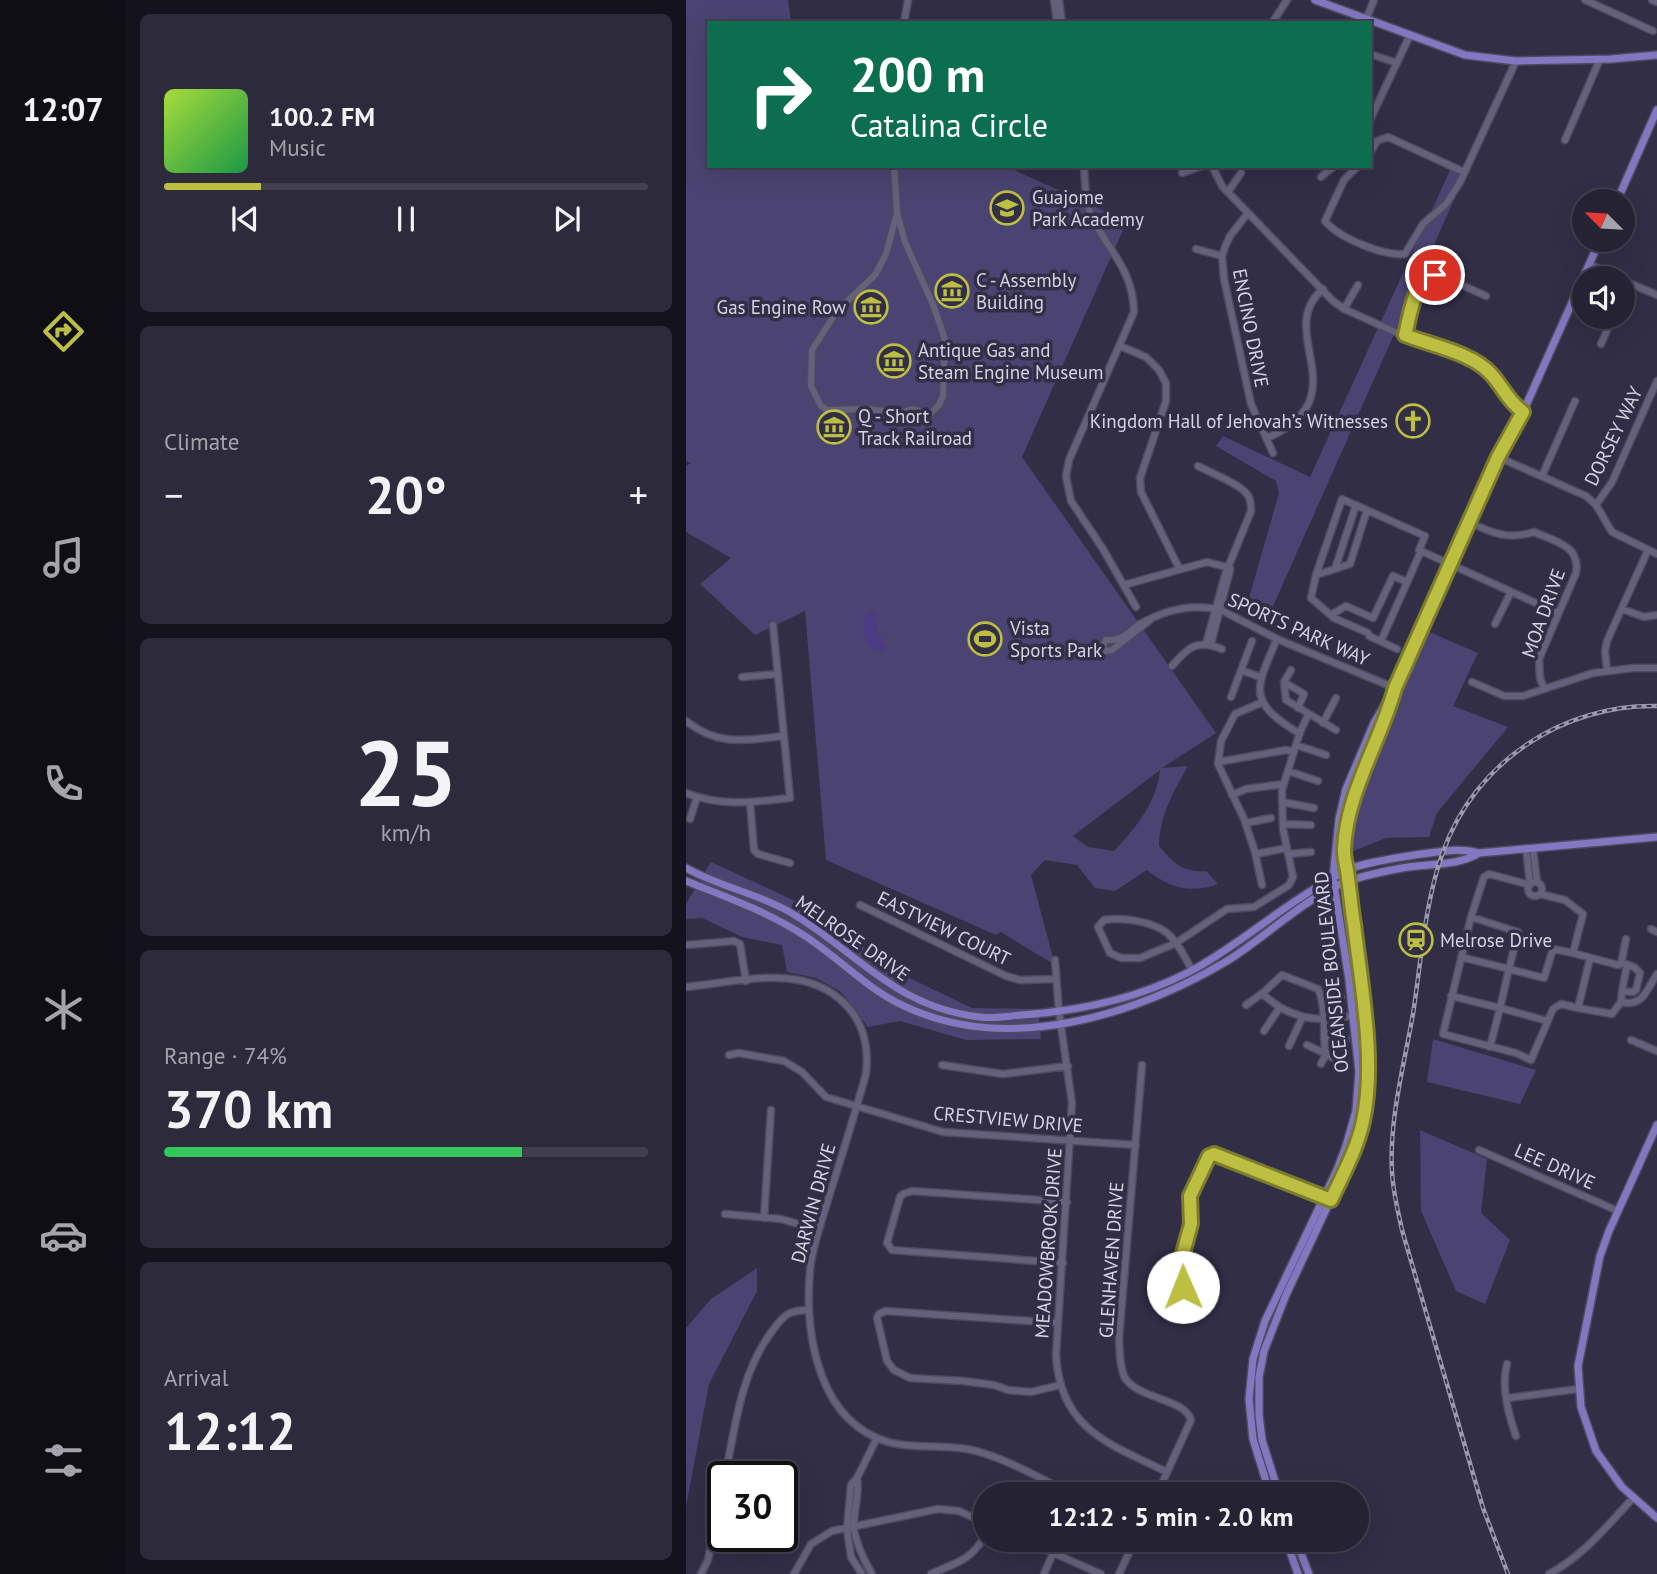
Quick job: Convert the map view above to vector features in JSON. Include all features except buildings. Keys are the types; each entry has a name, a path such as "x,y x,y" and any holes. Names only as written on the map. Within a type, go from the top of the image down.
{"main road":[{"path":"1315,0 1372,21"},
{"path":"1372,21 1465,55 1516,61 1657,55"},
{"path":"1622,189 1657,110"},
{"path":"1395,688 1498,457 1523,412 1594,252"},
{"name":"OCEANSIDE BOULEVARD","path":"1266,1482 1253,1439 1249,1399 1253,1359 1260,1334 1354,1150 1363,1122 1368,1091 1364,1023 1344,854 1348,817 1359,782 1390,709 1395,688"},
{"name":"OCEANSIDE BOULEVARD","path":"1275,1482 1262,1440 1258,1402 1261,1371 1272,1328 1328,1198 1356,1111 1359,1072 1335,882 1339,819 1346,789 1382,705 1395,688"},
{"path":"1347,869 1444,851 1468,849 1479,853 1657,837"},
{"name":"MELROSE DRIVE","path":"686,868 791,913 867,970 912,997 946,1010 980,1017 1059,1013 1152,988 1222,954 1308,891 1335,882 1401,868 1467,860 1479,853"},
{"name":"MELROSE DRIVE","path":"686,881 768,913 784,922 860,979 905,1007 941,1020 976,1028 1014,1028 1060,1024 1108,1013 1193,979 1228,960 1335,882 1347,869"},
{"path":"1349,980 1357,1018 1364,1023"},
{"path":"1657,1125 1600,1256 1578,1366 1578,1389 1587,1430 1596,1451 1622,1487 1657,1518"},
{"path":"1260,1334 1262,1344 1258,1361 1261,1371"},
{"path":"1290,1552 1298,1574"},
{"path":"1301,1552 1309,1574"}],"street":[{"path":"905,21 908,0"},
{"path":"1054,0 1059,21"},
{"path":"1059,0 1060,21"},
{"path":"1273,21 1287,0"},
{"path":"1366,19 1374,0"},
{"path":"1585,0 1653,31"},
{"path":"1372,116 1410,35"},
{"path":"1372,55 1397,63"},
{"path":"1565,140 1600,59"},
{"path":"1356,168 1344,180 1325,221 1349,238 1396,255 1405,254 1423,224 1446,204 1516,61"},
{"path":"1372,150 1377,141 1388,137 1464,172"},
{"path":"894,168 897,213 913,262 934,307 945,340 943,397 930,414 912,409 901,413 867,409 827,410 815,397 811,386 812,350 837,311 875,275 886,254 897,213"},
{"path":"1084,168 1090,212 1119,259 1134,298 1134,312 1069,460 1066,476 1071,500 1136,607"},
{"path":"1182,173 1196,168"},
{"path":"1213,168 1222,186 1344,309 1479,363 1492,374 1505,397 1523,412"},
{"path":"1321,177 1332,168"},
{"path":"1228,192 1241,173"},
{"name":"ENCINO DRIVE","path":"1248,213 1230,236 1222,256 1224,279 1251,404 1273,453"},
{"path":"1196,248 1222,256"},
{"path":"1589,264 1593,266"},
{"path":"1405,335 1420,285 1428,276 1442,276 1486,296"},
{"path":"1344,309 1358,285"},
{"path":"1635,285 1657,295"},
{"path":"1267,438 1294,424 1309,399 1314,373 1305,318 1311,302 1323,289"},
{"path":"1601,344 1608,329"},
{"path":"1120,345 1146,357 1160,370 1166,383 1166,401 1140,478 1141,492 1180,568"},
{"name":"DORSEY WAY","path":"1596,505 1612,482 1657,381"},
{"path":"1542,476 1575,401"},
{"path":"1498,457 1586,496 1596,505 1612,532 1657,554"},
{"path":"1198,466 1247,494 1251,511 1230,568 1209,644"},
{"path":"1381,642 1425,536 1342,499 1316,575 1311,598 1331,615 1381,642 1397,649"},
{"path":"1335,569 1356,505"},
{"path":"1316,575 1350,564 1367,510"},
{"name":"MOA DRIVE","path":"1480,527 1499,535 1520,536 1534,532 1570,547 1574,554 1576,573 1539,659 1539,678 1544,688"},
{"path":"1607,670 1607,641 1648,550"},
{"path":"1421,551 1558,613"},
{"path":"1124,585 1207,562 1230,568"},
{"path":"1331,615 1346,607 1373,618 1393,576 1407,582"},
{"path":"1495,624 1511,592"},
{"name":"SPORTS PARK WAY","path":"1150,620 1112,650 1106,651 1102,648 1106,640 1121,639 1140,624 1150,620 1179,609 1218,610 1277,639 1395,688"},
{"path":"1622,609 1644,617 1657,615"},
{"path":"686,793 708,801 750,802 790,798 773,625"},
{"path":"1277,639 1260,677 1259,688 1271,715 1300,734"},
{"path":"1231,697 1252,641"},
{"path":"1172,666 1185,651 1199,644 1209,644 1222,649"},
{"path":"1472,682 1511,697 1523,696 1607,670 1657,668"},
{"path":"1241,670 1260,677"},
{"path":"1291,670 1284,682 1286,700 1336,730"},
{"path":"742,677 778,674"},
{"path":"1284,682 1304,694 1298,708"},
{"path":"1323,723 1336,698"},
{"path":"1262,885 1246,823 1218,762 1222,741 1235,714 1263,702"},
{"path":"1192,970 1176,943 1166,932 1130,919 1107,919 1098,927 1108,951 1121,958 1140,958 1176,943 1227,909 1254,906 1289,885 1293,877 1283,824 1284,784 1308,715"},
{"path":"686,722 704,734 733,741 784,736"},
{"path":"1218,762 1295,749 1326,755"},
{"path":"1288,771 1318,781"},
{"path":"1232,795 1246,789 1284,784"},
{"path":"690,820 697,797"},
{"path":"750,802 754,850 758,854 790,863"},
{"path":"1282,802 1314,808"},
{"path":"1246,823 1271,818"},
{"path":"1283,824 1311,825"},
{"path":"1529,848 1531,894 1564,901 1583,914 1573,953"},
{"path":"1255,854 1311,852"},
{"path":"1540,894 1542,888 1532,884 1486,875 1471,917 1443,1034 1531,1060 1557,1005 1612,1014 1621,1002 1626,939"},
{"name":"EASTVIEW COURT","path":"860,905 1006,976 1020,980 1056,979"},
{"path":"1471,917 1516,929 1518,932 1490,1047"},
{"path":"686,945 734,941 740,944 746,981"},
{"path":"1461,957 1544,978 1553,949 1573,953 1634,967 1640,973 1636,990 1622,991"},
{"path":"1578,1008 1590,958"},
{"name":"MEADOWBROOK DRIVE","path":"1055,960 1060,1024 1072,1103 1056,1355 1060,1385 1071,1407 1095,1435 1167,1472"},
{"path":"1621,1002 1632,1004 1640,1001 1657,974"},
{"path":"1246,1005 1264,992 1280,975 1318,989 1326,1054 1321,1064"},
{"name":"DARWIN DRIVE","path":"686,987 782,978 806,980 837,996 851,1010 860,1025 867,1051 866,1074 811,1259 809,1310 818,1367 832,1400 847,1418 877,1438 912,1446 975,1451 1046,1482"},
{"path":"1264,992 1264,995 1280,1007 1302,1018 1353,1016"},
{"path":"1451,996 1548,1021"},
{"path":"1321,998 1341,997"},
{"path":"1264,1031 1280,1007"},
{"path":"1289,1046 1302,1018"},
{"path":"1324,1039 1346,1039"},
{"path":"1631,1040 1657,1051"},
{"path":"1307,1045 1344,1064"},
{"name":"CRESTVIEW DRIVE","path":"729,1055 739,1053 784,1061 802,1072 826,1097 943,1132 1136,1145"},
{"path":"942,1065 1003,1074 1068,1066"},
{"name":"GLENHAVEN DRIVE","path":"1142,1065 1119,1338 1120,1362 1128,1381 1139,1390 1186,1411 1190,1416 1190,1424 1162,1482"},
{"path":"764,1218 771,1110"},
{"name":"LEE DRIVE","path":"1479,1150 1618,1211"},
{"path":"1184,1314 1185,1262 1182,1257 1191,1224 1190,1196 1209,1156 1214,1154 1328,1198"},
{"path":"1063,1263 892,1250 887,1243 887,1237 900,1197 912,1191 1067,1202"},
{"path":"724,1214 781,1219 819,1230"},
{"path":"728,1461 744,1385 750,1369 780,1320 798,1311 809,1310"},
{"path":"1058,1323 886,1311 879,1314 877,1322 887,1361 894,1370 910,1378 963,1381 1031,1392 1060,1385"},
{"path":"1507,1364 1505,1372 1510,1419 1516,1436"},
{"path":"1508,1398 1578,1389"},
{"path":"862,1574 851,1557 851,1485 877,1438"},
{"path":"1549,1574 1575,1558 1595,1540 1634,1497"},
{"path":"794,1574 811,1544 832,1531 938,1509 958,1511 973,1518"},
{"path":"851,1528 872,1574"},
{"path":"701,1574 710,1552"},
{"path":"931,1574 949,1571 975,1552"},
{"path":"1119,1574 1129,1552"},
{"path":"1044,1574 1054,1553 1101,1574"}],"shaded area":[{"path":"686,0 788,0 791,21 707,21 707,168 1009,168 1127,221 1022,457 1216,733 1162,768 1188,766 1165,814 1159,846 1179,865 1191,870 1206,871 1218,884 1199,889 1181,888 1147,870 1115,891 1095,888 1077,865 1045,860 1031,875 1055,965 1001,932 996,935 826,860 805,611 755,635 700,584 731,558 686,532 686,466 691,463 686,461","holes":["1160,770 1154,793 1144,814 1114,851 1088,847 1073,836"]},
{"path":"1451,168 1465,175 1266,622 1245,612 1279,493 1276,481 1216,446 1223,436 1310,477"},
{"path":"876,610 877,632 888,647 883,652 872,648 865,635 864,618 868,612"},
{"path":"1427,631 1478,653 1453,706 1508,727 1437,813 1429,837 1386,838 1351,852 1353,814 1363,780 1399,702"},
{"path":"711,862 806,906 899,973 972,1008 1038,1009 1041,1039 966,1040 900,1021 868,1027 841,992 816,978 787,972 782,945 742,937 702,918 686,919 686,904"},
{"path":"1433,1039 1536,1070 1520,1104 1427,1082"},
{"path":"1420,1130 1487,1159 1481,1213 1510,1240 1485,1304 1456,1291 1421,1211"},
{"path":"757,1268 757,1291 709,1384 686,1507 686,1328 711,1299"}],"railway":[{"path":"1508,1574 1483,1508 1402,1230 1393,1187 1395,1113 1428,911 1443,852 1458,820 1477,791 1500,766 1527,744 1588,715 1622,708 1657,706"}],"place":[{"name":"Guajome Park Academy","path":"1007,208"},
{"name":"C - Assembly Building","path":"952,291"},
{"name":"Gas Engine Row","path":"871,307"},
{"name":"Antique Gas and Steam Engine Museum","path":"894,361"},
{"name":"Kingdom Hall of Jehovah’s Witnesses","path":"1413,421"},
{"name":"Q - Short Track Railroad","path":"834,427"},
{"name":"Vista Sports Park","path":"985,639"},
{"name":"Melrose Drive","path":"1416,940"}],"route":[{"path":"1183,1287 1185,1262 1182,1257 1191,1224 1190,1196 1211,1154 1331,1200 1354,1150 1363,1122 1368,1091 1368,1068 1356,940 1344,854 1348,817 1359,782 1390,709 1395,688 1498,457 1523,412 1505,397 1492,374 1479,363 1405,335 1420,285 1428,276 1435,275"}]}
